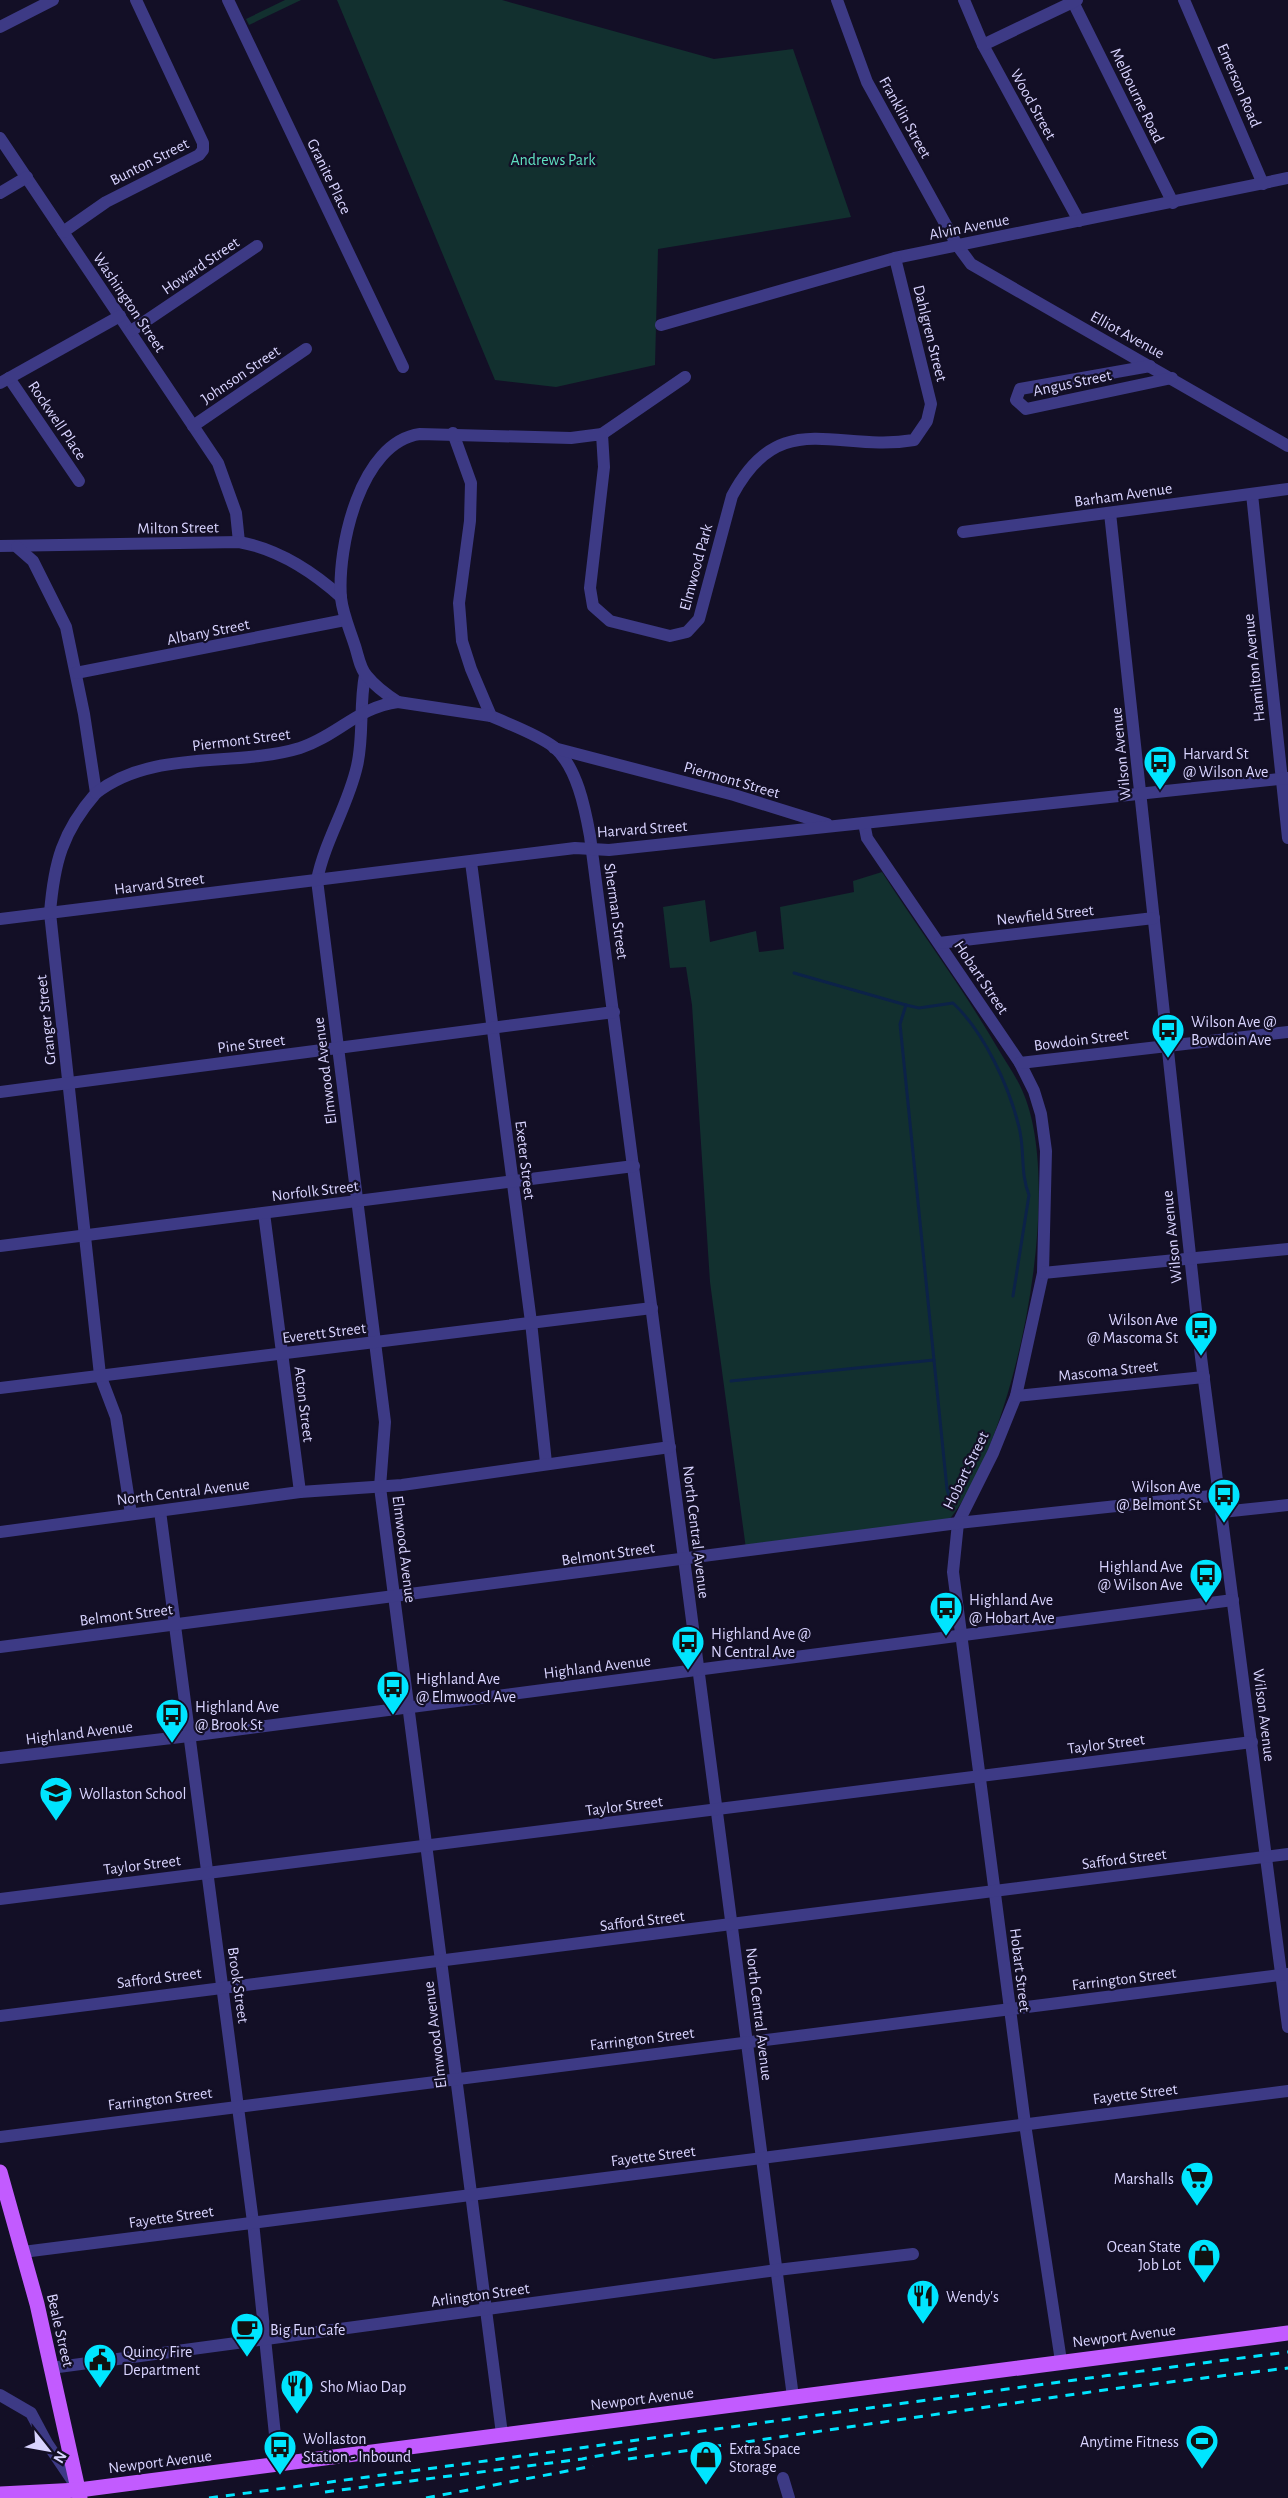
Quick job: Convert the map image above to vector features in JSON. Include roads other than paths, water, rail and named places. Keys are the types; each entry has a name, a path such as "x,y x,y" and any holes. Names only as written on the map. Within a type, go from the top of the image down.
{"main road":[{"name":"Beale Street","path":"0,2172 23,2252 80,2494"},
{"name":"Newport Avenue","path":"0,2494 80,2494 278,2464 502,2434 1288,2333"}],"street":[{"path":"0,27 53,0"},
{"name":"Bunton Street","path":"63,232 106,202 199,155 203,150 203,143 136,0"},
{"name":"Granite Place","path":"228,0 403,367"},
{"name":"Franklin Street","path":"837,0 867,82 957,245"},
{"name":"Wood Street","path":"964,0 983,45 1079,221"},
{"name":"Emerson Road","path":"1184,0 1263,184"},
{"path":"983,45 1075,1"},
{"name":"Melbourne Road","path":"1075,1 1173,203"},
{"name":"Washington Street","path":"0,138 218,464 228,486 236,513 239,542"},
{"path":"0,193 27,177"},
{"name":"Alvin Avenue","path":"662,325 895,258 1288,178"},
{"name":"Elliot Avenue","path":"957,245 971,264 989,275 1288,446"},
{"name":"Howard Street","path":"131,331 257,246"},
{"name":"Dahlgren Street","path":"895,258 926,375 931,404 928,417"},
{"path":"5,381 120,316"},
{"name":"Johnson Street","path":"193,426 306,349"},
{"name":"Angus Street","path":"1150,366 1020,389 1016,400 1026,409 1172,378"},
{"path":"554,748 491,716 462,641 459,603 470,521 471,483 453,433 571,438 602,434 685,377"},
{"name":"Rockwell Place","path":"5,381 79,481"},
{"name":"Elmwood Park","path":"602,434 604,467 590,599 598,613 610,621 674,636 687,632 698,622 732,496 741,479 757,459 789,441 807,438 898,443 914,440 928,417"},
{"name":"Elmwood Avenue","path":"453,433 404,437 390,446 377,461 361,488 352,514 345,543 341,597 345,620 365,675 359,713 362,739 354,777 321,862 317,880 385,1422 380,1487 502,2434"},
{"name":"Barham Avenue","path":"963,532 1288,489"},
{"name":"Hamilton Avenue","path":"1252,494 1285,779 1288,838"},
{"name":"Wilson Avenue","path":"1110,513 1190,1259 1266,1858 1284,1974 1288,2027"},
{"name":"Milton Street","path":"0,546 239,542 277,553 320,579 341,597"},
{"path":"17,547 33,561 66,627 96,793"},
{"name":"Albany Street","path":"76,673 345,620"},
{"path":"365,675 398,702"},
{"name":"Piermont Street","path":"96,793 159,766 301,747 327,735 359,713 378,705 398,702 491,716"},
{"name":"Piermont Street","path":"554,748 734,795 831,825"},
{"name":"Sherman Street","path":"554,748 573,778 584,806 592,848 670,1448"},
{"name":"Harvard Street","path":"0,920 575,848 609,850 1285,779"},
{"name":"Granger Street","path":"96,793 83,808 60,848 53,873 50,913 100,1375 116,1417 131,1514"},
{"name":"Hobart Street","path":"864,823 867,838 1020,1063 1039,1106 1046,1151 1043,1273 1016,1396 993,1453 958,1523 953,1572 1009,2008 1060,2361"},
{"name":"Exeter Street","path":"471,862 531,1322 546,1463"},
{"name":"Newfield Street","path":"939,943 1154,918"},
{"name":"Pine Street","path":"0,1092 614,1012"},
{"name":"Bowdoin Street","path":"1020,1063 1288,1032"},
{"name":"Norfolk Street","path":"0,1246 634,1166"},
{"name":"Acton Street","path":"264,1213 300,1492"},
{"path":"1043,1273 1288,1249"},
{"name":"Everett Street","path":"0,1388 652,1308"},
{"name":"Mascoma Street","path":"1016,1396 1204,1377"},
{"name":"North Central Avenue","path":"0,1532 300,1492 380,1487 670,1448 794,2397"},
{"name":"Belmont Street","path":"0,1647 394,1598 958,1523 1220,1495"},
{"path":"1222,1512 1288,1505"},
{"name":"Brook Street","path":"160,1511 253,2222 278,2464"},
{"name":"Highland Avenue","path":"0,1758 189,1736 1233,1600"},
{"name":"Taylor Street","path":"0,1899 1252,1742"},
{"name":"Safford Street","path":"0,2016 222,1986 733,1925 1288,1854"},
{"name":"Farrington Street","path":"0,2136 1284,1974"},
{"name":"Fayette Street","path":"23,2252 1288,2091"},
{"name":"Arlington Street","path":"51,2368 777,2270 913,2254"},
{"path":"0,2395 31,2413 47,2444 80,2494"},
{"path":"783,2478 789,2498"}],"waterway":[{"path":"794,973 906,1005"},
{"path":"951,1503 947,1489 900,1024 906,1005 919,1008 953,1003 985,1044 1009,1094 1021,1136 1024,1178 1029,1195 1013,1296"},
{"path":"731,1381 934,1360"}],"railway":[{"path":"209,2498 1288,2352"},
{"path":"628,2459 1111,2389 1288,2368"},
{"path":"325,2492 582,2459 640,2448"},
{"path":"426,2498 593,2466"}],"place":[{"name":"Harvard St @ Wilson Ave","path":"1160,791"},
{"name":"Wilson Ave @ Bowdoin Ave","path":"1168,1059"},
{"name":"Wilson Ave @ Mascoma St","path":"1201,1357"},
{"name":"Wilson Ave @ Belmont St","path":"1224,1524"},
{"name":"Highland Ave @ Wilson Ave","path":"1206,1604"},
{"name":"Highland Ave @ Hobart Ave","path":"946,1637"},
{"name":"Highland Ave @ N Central Ave","path":"688,1671"},
{"name":"Highland Ave @ Elmwood Ave","path":"393,1716"},
{"name":"Highland Ave @ Brook St","path":"172,1744"},
{"name":"Wollaston School","path":"56,1822"},
{"name":"Marshalls","path":"1197,2207"},
{"name":"Ocean State Job Lot","path":"1204,2284"},
{"name":"Wendy's","path":"923,2325"},
{"name":"Big Fun Cafe","path":"247,2358"},
{"name":"Quincy Fire Department","path":"100,2389"},
{"name":"Sho Miao Dap","path":"297,2415"},
{"name":"Anytime Fitness","path":"1202,2470"},
{"name":"Wollaston Station - Inbound","path":"280,2476"},
{"name":"Extra Space Storage","path":"706,2486"}],"park label":[{"name":"Andrews Park","path":"553,159"}]}
